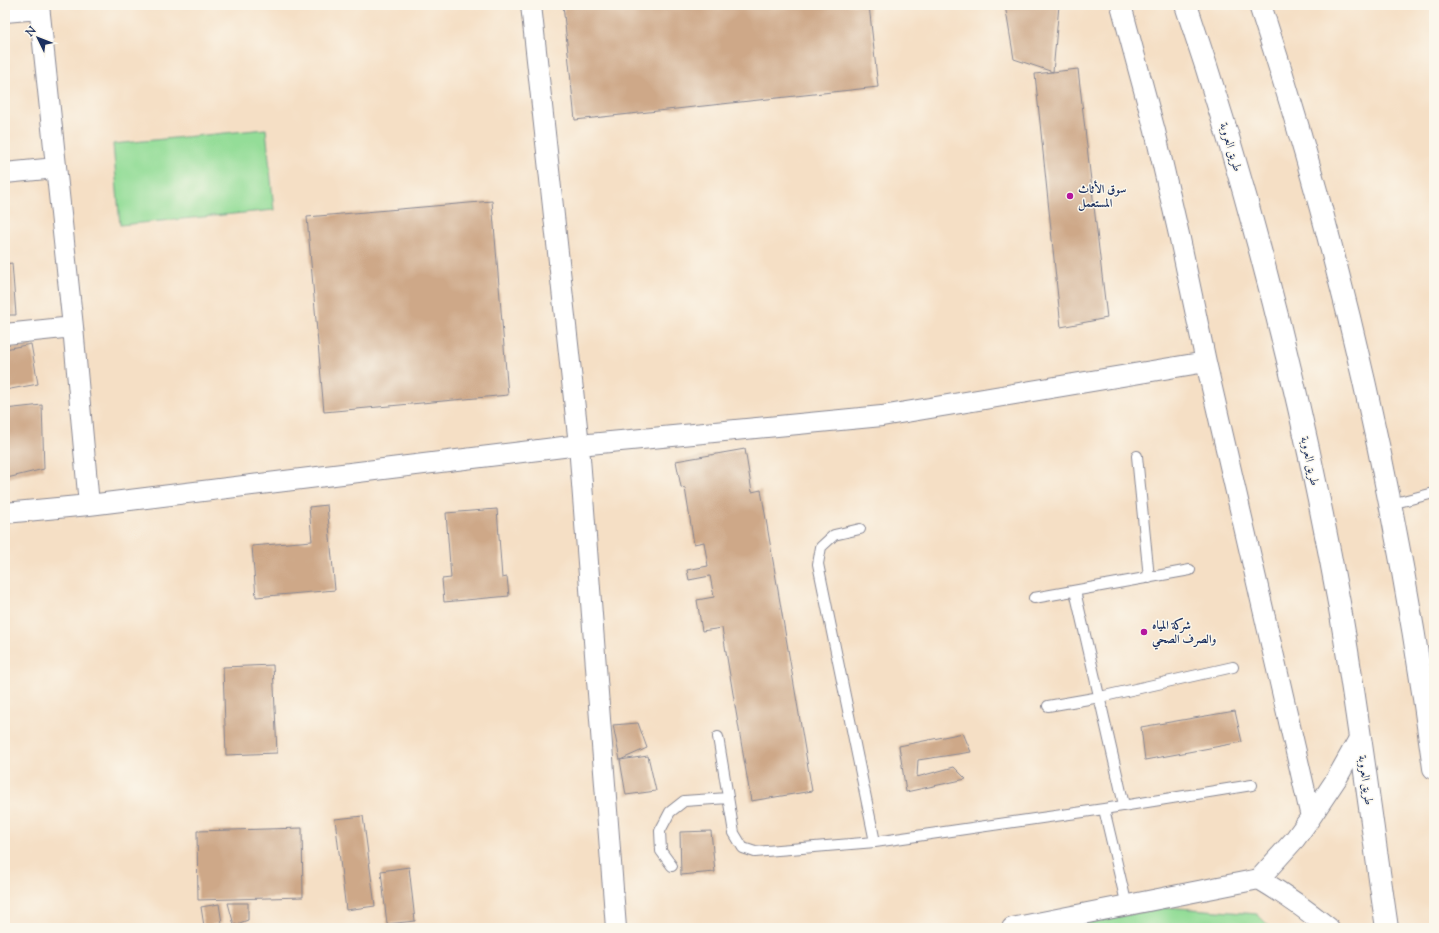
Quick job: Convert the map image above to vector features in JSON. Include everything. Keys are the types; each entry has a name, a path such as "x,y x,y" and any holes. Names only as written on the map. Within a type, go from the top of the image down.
{"highway":[{"name":"طريق العروبة","path":"1186,5 1237,166 1293,379 1339,605 1360,737 1387,928"},
{"path":"1260,5 1308,162 1340,281 1365,383 1391,504 1421,675 1434,768"}],"street":[{"path":"531,5 579,445 616,928"},
{"path":"1121,5 1162,162 1180,239 1206,362 1311,818"},
{"path":"5,12 39,7 74,327 90,505"},
{"path":"5,173 56,168"},
{"path":"5,334 74,327"},
{"path":"5,514 90,505 579,445 882,416 1206,362"},
{"path":"1012,928 1259,879 1295,839 1311,818 1337,778 1360,737"},
{"path":"1259,879 1286,895 1329,928"}],"lane":[{"path":"1137,456 1149,578"},
{"path":"1391,504 1434,493"},
{"path":"860,529 834,535 821,546 818,564 875,842"},
{"path":"1034,598 1190,570"},
{"path":"1075,591 1124,805"},
{"path":"1048,706 1100,697 1232,667"},
{"path":"718,737 734,833 743,848 755,852 875,842 1104,809 1252,785"},
{"path":"672,866 661,851 660,831 670,812 684,801 728,798"},
{"path":"1104,809 1126,906"}],"green space":[{"path":"266,129 274,210 120,225 113,144"},
{"path":"1166,907 1257,914 1271,928 1064,928"}],"building":[{"path":"563,5 869,5 878,87 575,120"},
{"path":"1005,5 1059,5 1053,72 1014,59"},
{"name":"سوق الأثاث المستعمل","path":"1078,69 1107,318 1061,327 1035,74"},
{"path":"492,201 508,395 324,412 307,217"},
{"path":"12,263 16,315 5,315 5,264"},
{"path":"31,344 38,384 5,390 5,349"},
{"path":"42,405 44,469 7,478 5,409"},
{"path":"745,449 752,492 761,490 812,791 751,801 722,628 702,631 697,600 714,597 710,576 689,580 687,570 708,566 704,542 694,544 685,488 681,487 676,461"},
{"path":"327,505 335,590 256,597 252,546 312,541 309,507"},
{"path":"497,509 502,578 507,577 509,596 444,602 442,579 451,578 446,513"},
{"path":"273,665 277,753 226,755 223,667"},
{"path":"1235,711 1242,742 1145,760 1141,727"},
{"path":"638,723 647,748 620,760 613,725"},
{"path":"963,733 971,752 918,760 917,777 954,767 966,779 906,792 899,746"},
{"path":"648,756 656,791 626,795 620,760"},
{"path":"363,816 375,906 346,910 335,819"},
{"path":"302,828 303,897 198,900 197,831"},
{"path":"711,831 715,872 681,875 680,832"},
{"path":"409,867 415,921 387,924 381,871"},
{"path":"228,903 248,903 248,920 234,925"},
{"path":"219,904 222,923 204,926 201,907"}],"place":[{"name":"سوق الأثاث المستعمل","path":"1070,196"},
{"name":"شركة المياه والصرف الصحي","path":"1144,632"}]}
